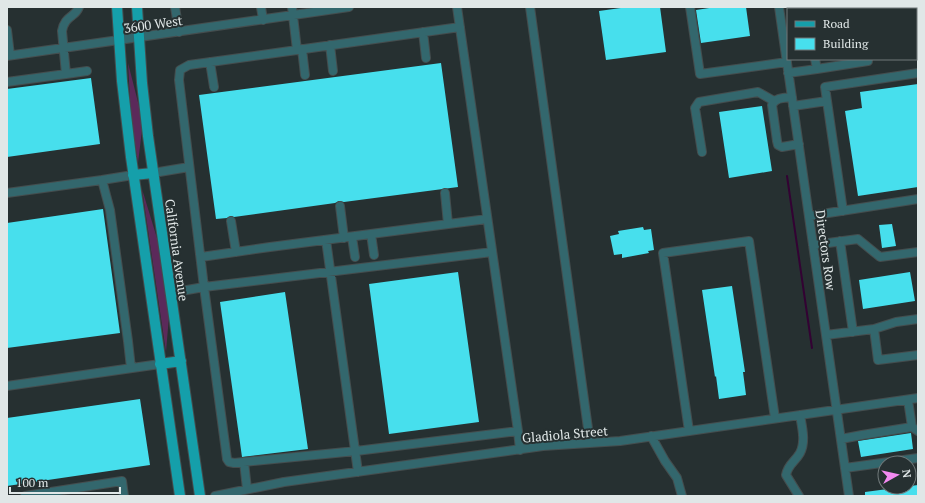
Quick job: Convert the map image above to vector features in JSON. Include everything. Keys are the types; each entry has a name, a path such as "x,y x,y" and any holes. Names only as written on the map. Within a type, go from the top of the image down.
{"main road":[{"path":"117,7 118,41 133,175 180,496"},
{"name":"California Avenue","path":"137,7 142,90 200,496"},
{"path":"133,175 153,173"},
{"path":"160,364 181,361"}],"street":[{"path":"66,74 62,31 63,25 68,18 75,14 79,7"},
{"path":"175,7 178,32"},
{"path":"261,7 263,20"},
{"name":"3600 West","path":"9,56 263,20 292,11 349,7"},
{"path":"457,7 520,450"},
{"path":"530,7 590,443"},
{"path":"690,7 700,74 787,62"},
{"name":"Directors Row","path":"779,7 784,16 788,73 849,496"},
{"path":"292,11 305,75"},
{"path":"460,27 210,62 189,66 180,70 178,80 227,459 234,463 356,451 518,431"},
{"path":"7,30 9,56"},
{"path":"423,32 426,58"},
{"path":"330,45 333,71"},
{"path":"815,60 817,69"},
{"path":"788,73 868,60"},
{"path":"210,62 214,87"},
{"path":"7,82 87,71"},
{"path":"844,211 825,87 918,73"},
{"path":"702,152 695,108 699,102 758,92 774,101"},
{"path":"792,97 777,99 772,105 778,145 782,147 799,144"},
{"path":"793,106 828,101"},
{"path":"153,173 189,167"},
{"path":"7,193 133,175"},
{"path":"102,180 110,210 131,368"},
{"path":"445,193 448,224"},
{"path":"809,216 918,199"},
{"path":"340,206 348,238 355,257"},
{"path":"201,257 487,219"},
{"path":"231,221 236,252"},
{"path":"371,234 374,255"},
{"path":"813,245 858,239 880,257 918,252"},
{"path":"326,240 358,472"},
{"path":"689,431 663,253 749,241 775,418"},
{"path":"840,241 853,332"},
{"path":"170,293 204,287 492,252"},
{"path":"826,335 874,329 896,322 918,320"},
{"path":"874,329 878,360 918,355"},
{"path":"7,386 160,364"},
{"name":"Gladiola Street","path":"215,496 247,489 358,472 543,446 590,443 651,436 918,398"},
{"path":"841,439 915,429 908,400"},
{"path":"799,496 786,475 787,468 800,453 803,443 800,415"},
{"path":"651,436 665,461 677,478 682,496"},
{"path":"845,468 918,458"},
{"path":"244,462 247,489"},
{"path":"25,496 122,481 124,496"}],"shaded area":[{"path":"128,63 140,110 142,130 138,163 131,118"},
{"path":"142,189 160,248 169,316 166,352"}],"building":[{"path":"628,7 660,7 666,52 606,60 599,11"},
{"path":"716,7 746,7 750,36 701,43 696,10"},
{"path":"441,63 458,187 344,202 339,201 335,203 216,219 199,95"},
{"path":"91,78 100,144 7,157 7,89"},
{"path":"918,84 918,187 858,196 845,111 862,108 860,92"},
{"path":"762,106 772,171 729,178 719,112"},
{"path":"103,209 120,333 7,348 7,223"},
{"path":"892,224 896,246 882,248 879,225"},
{"path":"643,227 644,230 651,229 654,250 648,251 649,253 622,258 622,254 614,255 610,236 619,234 618,231"},
{"path":"458,272 479,422 389,434 369,284"},
{"path":"910,272 915,301 863,309 859,280"},
{"path":"732,286 745,372 743,372 746,395 719,399 702,290"},
{"path":"285,292 308,449 242,457 220,302"},
{"path":"140,399 150,465 7,486 7,418"},
{"path":"911,433 913,449 861,457 858,441"},
{"path":"917,485 918,496 865,496 865,492 877,490 877,495 917,495"}],"waterway":[{"path":"787,176 812,348"}]}
